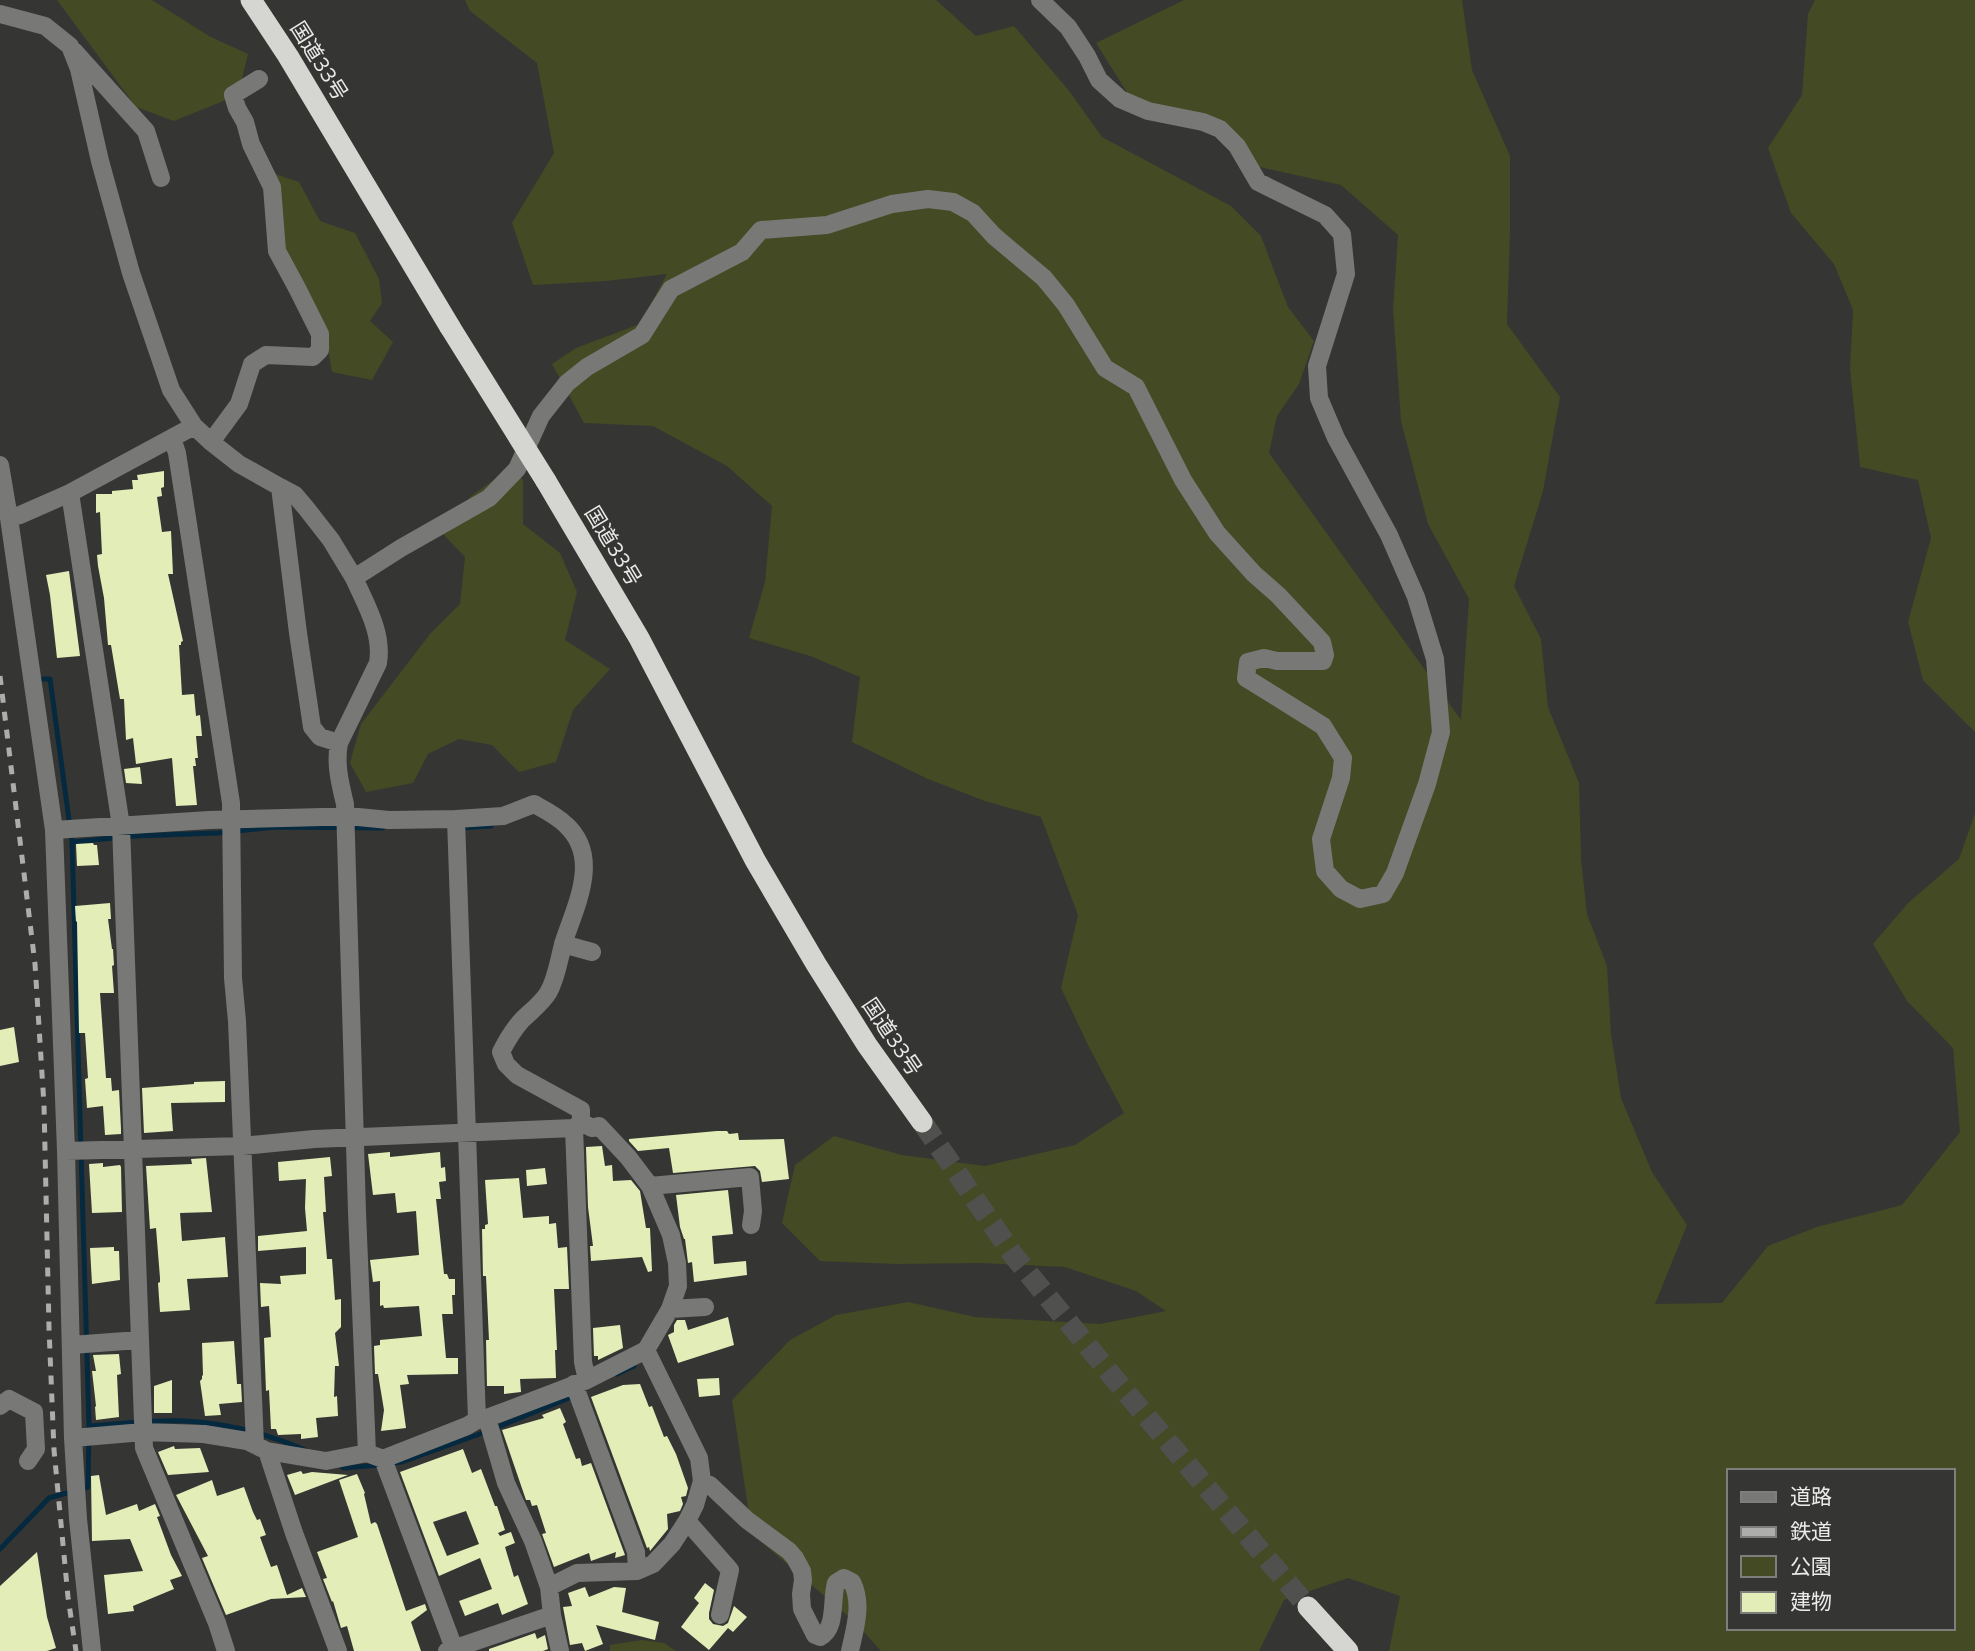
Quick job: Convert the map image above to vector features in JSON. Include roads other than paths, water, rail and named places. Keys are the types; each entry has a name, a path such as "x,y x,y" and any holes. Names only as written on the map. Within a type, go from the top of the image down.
{"highway":[{"path":"243,0 288,56"},
{"name":"国道33号","path":"251,0 288,56 639,638 755,860 816,964 867,1045 922,1122"},
{"path":"268,0 288,56"},
{"path":"1308,1607 1348,1651"}],"street":[{"path":"354,578 489,498 517,469 541,416 567,383 587,367 642,335 671,289 743,252 761,230 827,225 892,204 928,199 953,202 973,214 994,236 1044,278 1066,305 1105,368 1136,387 1183,480 1217,533 1322,642 1325,655 1323,661 1277,661 1264,658 1248,662 1247,678 1323,726 1343,758 1341,778 1321,839 1325,871 1340,889 1360,899 1383,894 1395,873 1423,797 1441,732 1435,659 1416,597 1389,535 1336,438 1319,398 1317,366 1346,274 1342,234 1325,215 1258,183 1237,146 1220,128 1147,111 1119,99 1099,80 1068,27 1040,0"},
{"path":"0,14 45,26 70,46 146,131 161,178"},
{"path":"70,46 79,69 100,161 131,273 171,390 194,426 211,442 239,464 295,495 331,540 354,578 376,628 380,651 378,663 339,743 337,757 345,804 355,1139 375,1456 452,1650 552,1615"},
{"path":"211,442 239,404 252,364 267,355 313,357 320,350 320,334 276,251 272,187 251,144 233,95 259,79"},
{"path":"9,518 69,493 194,426"},
{"path":"172,438 177,453 231,803 233,978 261,1448 338,1651"},
{"path":"0,465 65,829 83,1437 76,1490 92,1651"},
{"path":"280,487 313,727 320,737 339,743"},
{"path":"69,493 121,825 144,1448 217,1623 226,1651"},
{"path":"65,829 345,817 389,820 456,819 503,816 534,804 568,826 584,858 583,886 554,980 540,1003 514,1030 501,1052 506,1065 517,1075 581,1110 578,1125 583,1362 580,1382 635,1552 637,1571"},
{"path":"456,819 466,1133 482,1419 506,1483 533,1541 548,1587 560,1651"},
{"path":"564,944 592,952"},
{"path":"76,1150 242,1146 314,1139 599,1126 650,1186 671,1235 677,1263 678,1286 670,1309 646,1350 580,1382 467,1426 375,1456 326,1461 261,1448 247,1441 204,1434 143,1432 83,1437"},
{"path":"650,1186 750,1177 753,1211 751,1225"},
{"path":"670,1309 705,1307"},
{"path":"81,1344 139,1340"},
{"path":"548,1587 577,1573 637,1571 653,1564 672,1544 695,1505 702,1481 699,1458 646,1350"},
{"path":"0,1406 9,1399 34,1412 36,1449 28,1461"},
{"path":"702,1481 795,1558 802,1571 802,1609 815,1635 820,1637 826,1634 831,1624 836,1583 844,1578 852,1582 856,1589 858,1611 850,1651"},
{"path":"687,1521 730,1570 720,1615"}],"waterway":[{"path":"0,1549 49,1498 88,1487 89,1426 72,842 50,679 42,679"},
{"path":"459,828 491,826"},
{"path":"72,842 275,827 383,828"},
{"path":"617,1374 634,1366"},
{"path":"393,1463 488,1431 574,1396"},
{"path":"89,1426 161,1421 200,1422 246,1430 305,1450"},
{"path":"339,1464 344,1468 380,1465"}],"tunnel":[{"path":"922,1122 1014,1256 1308,1607"}],"railway":[{"path":"0,676 35,964 44,1105 54,1450 76,1651"}]}
